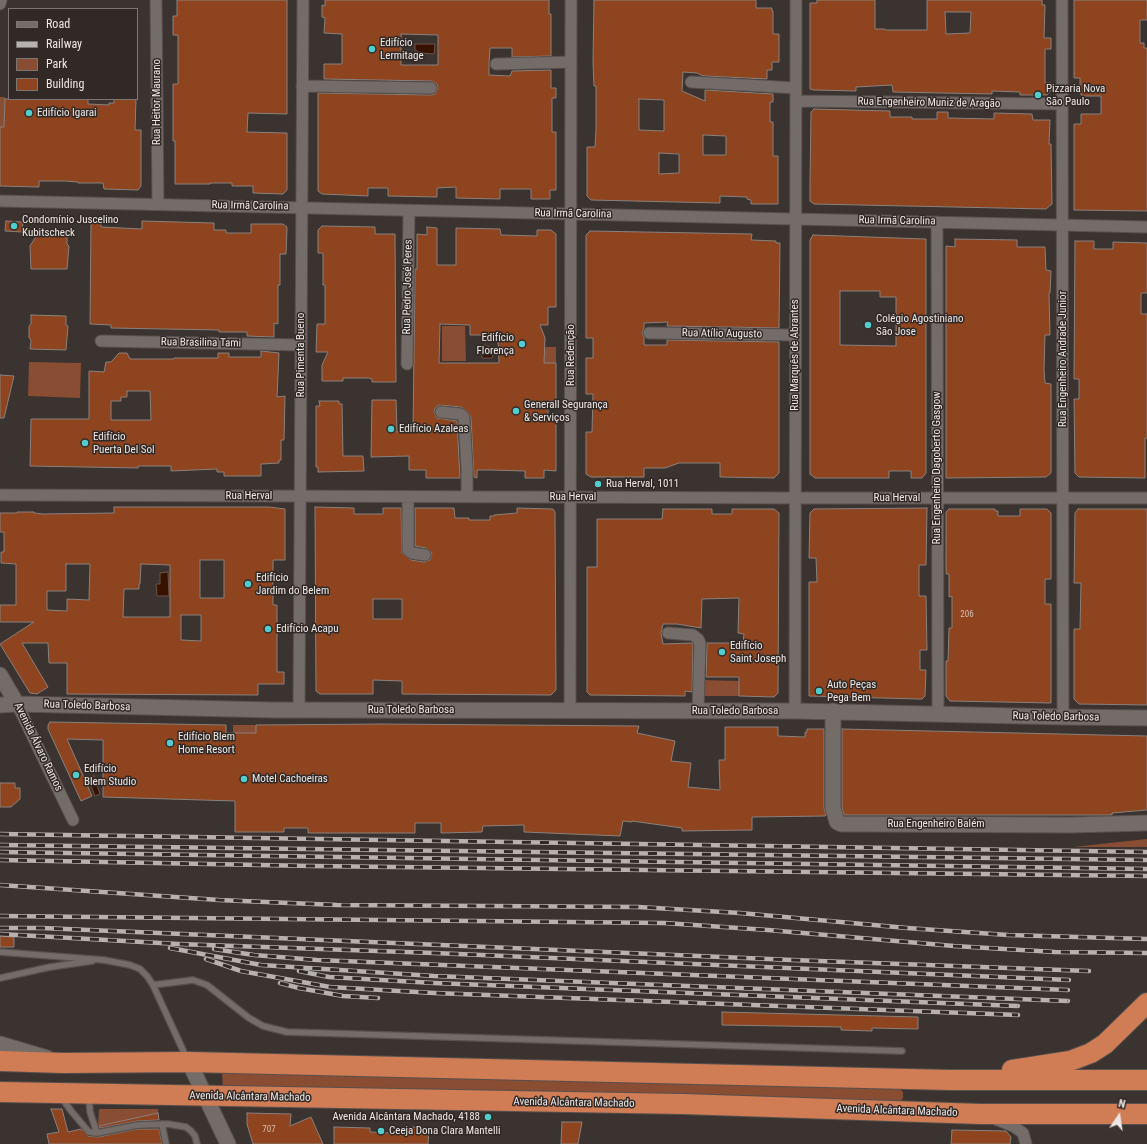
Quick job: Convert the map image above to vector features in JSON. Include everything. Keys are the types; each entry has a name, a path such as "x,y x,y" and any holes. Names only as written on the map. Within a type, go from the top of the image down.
{"highway":[{"path":"950,1080 1070,1061 1091,1053 1105,1044 1147,1003"},
{"path":"0,1061 63,1063 189,1062 950,1080 1147,1080"},
{"name":"Avenida Alcântara Machado","path":"0,1092 711,1105 981,1114 1147,1114"},
{"path":"1101,1115 1147,1129"}],"street":[{"path":"0,4 1,0"},
{"name":"Rua Heitor Maurano","path":"156,0 158,204"},
{"name":"Rua Pimenta Bueno","path":"299,710 303,0"},
{"name":"Rua Redenção","path":"570,711 571,0"},
{"name":"Rua Marquês de Abrantes","path":"795,711 796,0"},
{"name":"Rua Engenheiro Andrade Junior","path":"1062,0 1063,718"},
{"path":"496,64 571,62"},
{"path":"691,82 789,86 796,88"},
{"path":"302,86 431,88"},
{"name":"Rua Engenheiro Muniz de Aragão","path":"796,101 1062,104"},
{"name":"Rua Irmã Carolina","path":"0,201 1147,226"},
{"name":"Rua Pedro José Peres","path":"408,364 409,211"},
{"name":"Rua Engenheiro Dagoberto Gasgow","path":"937,222 938,714"},
{"name":"Rua Atílio Augusto","path":"649,333 795,335"},
{"name":"Rua Brasilina Tami","path":"101,341 301,345"},
{"path":"441,412 457,413 463,416 464,419 467,497"},
{"name":"Rua Herval","path":"0,495 301,497 1147,498"},
{"path":"408,497 408,550 412,553 425,555"},
{"path":"668,634 693,635 700,643 698,711"},
{"name":"Avenida Álvaro Ramos","path":"0,676 16,704 73,820"},
{"name":"Rua Toledo Barbosa","path":"0,705 16,704 299,710 795,711 829,716 938,714 1063,718 1147,718"},
{"name":"Rua Engenheiro Balém","path":"829,716 833,808 837,822 841,824 1071,825 1147,823"},
{"path":"0,1044 63,1063"},
{"path":"189,1062 228,1144"},
{"path":"981,1114 1013,1126 1023,1133 1026,1144"}],"lane":[{"path":"0,952 104,960 130,965 140,969 154,985 189,1062"},
{"path":"0,978 50,967 104,960"},
{"path":"154,985 193,980 207,985 249,1018 263,1026 287,1032 902,1051"},
{"path":"59,1093 87,1130 97,1133 138,1125 162,1124 178,1126 191,1130 195,1136 197,1144"},
{"path":"89,1093 90,1112 97,1133"},
{"path":"162,1124 166,1144"}],"green space":[{"path":"0,97 5,97 4,127 0,127"},
{"path":"442,326 465,326 466,361 442,361"},
{"path":"544,347 556,347 556,363 544,363"},
{"path":"29,362 81,363 80,398 28,396"},
{"path":"701,680 739,681 739,696 701,696"},
{"path":"233,725 256,725 256,733 233,733"},
{"path":"1147,839 1147,847 1073,847"},
{"path":"222,1072 897,1087 903,1092 903,1098 899,1103 223,1088"},
{"path":"99,1109 158,1109 158,1113 98,1127"}],"shaded area":[{"path":"415,44 435,44 434,54 421,53 415,50"},
{"path":"484,345 490,347 489,353 493,354 492,358 482,358 482,346"},
{"path":"168,572 169,596 157,596 156,584 160,584 160,573"},
{"path":"94,776 100,794 95,796 88,778"}],"building":[{"path":"177,0 287,0 287,114 248,113 247,132 287,133 287,190 283,194 253,193 253,186 232,186 232,183 175,184 173,84 178,84 178,35 173,35 173,16 177,16"},
{"path":"325,0 549,0 549,14 551,14 551,56 512,57 512,48 490,48 489,75 510,76 512,71 551,70 551,88 556,88 556,98 552,98 552,132 556,132 556,190 550,190 550,199 531,199 531,189 500,189 500,199 456,198 456,187 437,188 437,197 388,196 388,188 368,188 368,196 322,194 318,191 318,93 431,95 435,94 438,88 437,84 431,81 324,79 324,64 342,64 342,34 324,33 325,18 322,17 322,5 325,6","holes":["401,34 438,35 438,65 401,65"]},
{"path":"594,0 756,0 756,8 772,8 773,34 779,34 779,62 772,62 772,70 767,70 767,79 705,76 697,73 683,72 682,91 705,101 705,90 773,94 773,102 770,102 770,122 773,122 773,156 778,156 778,204 751,204 751,200 747,199 747,197 720,196 720,203 591,200 587,196 587,147 595,147 596,86 594,86","holes":["639,99 664,100 664,131 639,130","703,135 726,136 726,155 703,155","659,153 679,154 679,173 659,174"]},
{"path":"817,0 875,0 875,29 927,30 927,0 1042,0 1042,5 1045,5 1044,38 1051,38 1051,49 1045,49 1045,83 1051,83 1051,90 1047,95 1020,95 1020,92 992,91 992,94 893,92 892,85 856,87 856,91 810,89 810,3 817,3","holes":["945,12 971,12 970,33 946,34"]},
{"path":"1074,0 1147,0 1147,20 1140,20 1140,43 1144,43 1144,48 1147,48 1147,211 1074,210 1074,124 1081,124 1081,114 1101,114 1101,96 1082,96 1082,94 1080,94 1080,78 1074,78"},
{"path":"5,99 88,100 88,104 109,105 109,103 114,103 114,100 136,100 135,130 141,130 141,186 138,190 104,189 103,183 39,181 39,187 0,186 0,127 4,127"},
{"path":"814,109 890,111 890,117 912,117 912,119 937,119 937,112 948,112 948,118 994,119 994,113 1032,114 1033,120 1050,120 1049,144 1051,144 1052,204 1046,209 814,204 810,201 810,181 811,112"},
{"path":"91,220 101,220 101,227 142,229 142,221 214,223 214,230 226,230 226,233 251,233 251,224 283,224 287,227 286,254 280,254 278,324 274,323 274,337 247,336 247,332 219,332 219,330 111,328 111,325 90,324"},
{"name":"Condomínio Juscelino Kubitscheck","path":"6,221 23,222 22,232 5,231"},
{"path":"322,226 375,227 375,234 395,234 396,382 372,382 372,379 369,378 343,378 343,381 322,381 322,365 328,352 316,352 317,324 325,324 323,253 318,253 318,230"},
{"path":"427,227 437,228 437,265 456,265 456,228 500,229 501,235 537,236 537,230 551,230 556,234 556,307 548,307 548,325 540,325 545,338 544,363 556,363 556,401 548,401 548,420 556,420 556,471 544,470 544,478 525,478 525,471 490,470 477,470 477,478 474,477 471,418 467,411 461,407 439,405 435,408 434,412 437,418 457,421 460,478 426,478 426,470 409,470 409,456 371,457 372,400 396,400 397,432 413,432 415,269 417,269 417,234 427,235","holes":["440,324 470,325 470,335 498,335 499,363 439,363"]},
{"path":"590,231 752,234 751,240 776,241 776,243 780,243 779,328 667,326 668,322 644,323 642,333 644,345 667,345 667,340 779,342 779,473 774,478 720,477 720,463 679,463 665,468 644,468 644,477 591,477 586,474 586,432 592,432 593,394 586,394 586,358 593,358 593,338 586,338 586,235"},
{"path":"37,235 67,235 67,244 69,246 67,269 31,269 30,246"},
{"name":"Colégio Agostiniano São Jose","path":"813,235 926,239 926,473 922,478 911,478 911,471 889,471 889,478 815,478 810,474 810,240","holes":["840,291 880,291 880,297 896,297 896,346 840,345"]},
{"path":"955,239 1017,240 1017,247 1045,247 1046,270 1051,271 1049,293 1050,335 1045,335 1044,370 1045,383 1051,384 1051,473 1046,477 946,478 946,246 955,247"},
{"path":"1075,241 1094,241 1094,249 1113,249 1113,242 1147,243 1147,293 1141,293 1141,314 1147,314 1147,438 1145,438 1145,478 1079,477 1075,473 1074,399 1079,399 1079,379 1074,379"},
{"path":"31,315 66,316 66,325 68,326 66,350 30,349 31,340 29,338 29,326 31,324"},
{"path":"261,351 279,353 277,397 285,396 284,440 281,440 281,460 279,460 279,463 261,464 261,476 224,476 224,472 217,472 217,469 171,471 171,466 138,466 138,468 30,466 31,419 89,419 89,371 104,372 106,362 111,362 119,353 127,353 130,359 218,358 218,353 229,353 229,357 261,357","holes":["127,391 150,391 151,420 111,420 111,401 121,401 121,397 127,397"]},
{"path":"0,375 14,376 4,418 0,418"},
{"path":"319,401 339,401 339,404 342,404 343,456 363,456 364,471 318,472 318,467 316,467 316,406 320,406"},
{"path":"114,507 269,507 285,509 285,560 273,560 273,605 277,605 277,672 284,672 284,684 258,684 258,695 67,694 67,663 49,663 48,643 22,643 48,687 37,694 30,693 0,644 34,622 0,622 0,605 16,605 16,564 1,563 1,552 4,552 4,532 0,532 0,513 114,513","holes":["200,560 224,560 224,598 200,598","66,564 90,564 89,600 67,599 67,611 47,610 47,591 66,591","141,564 170,565 170,617 123,617 124,589 139,589","181,615 201,615 201,641 181,640"]},
{"path":"315,507 354,508 354,514 383,514 383,508 401,508 402,553 411,560 424,562 430,560 432,553 426,548 415,546 415,508 454,508 455,518 469,518 469,520 490,520 490,516 517,513 517,508 553,509 555,512 556,690 551,695 402,694 402,681 373,680 373,694 320,694 316,691","holes":["373,599 402,599 402,619 373,619"]},
{"path":"927,508 926,565 919,565 919,596 926,596 927,650 920,650 920,670 926,670 925,696 922,699 919,699 809,696 809,582 817,582 816,558 809,558 810,513 814,509"},
{"path":"663,509 712,509 712,514 732,514 732,509 774,509 779,513 778,693 774,697 739,696 739,677 706,677 707,643 743,643 744,634 738,633 739,598 702,599 701,628 677,624 663,624 661,633 663,644 692,643 693,645 692,692 685,691 685,696 590,695 587,692 587,567 597,567 597,519 662,519"},
{"path":"949,509 995,509 995,511 998,511 998,516 1020,516 1020,509 1047,509 1051,513 1051,579 1045,579 1045,604 1051,604 1051,703 950,701 946,696 946,661 948,661 949,628 952,628 952,596 949,597 949,574 946,574 946,512"},
{"path":"1078,509 1147,509 1147,705 1079,704 1074,699 1074,629 1080,629 1081,583 1074,583 1075,513"},
{"path":"50,722 226,725 226,733 256,733 256,725 382,724 639,726 637,733 675,741 671,761 691,763 688,787 720,790 719,760 725,760 725,727 778,727 778,736 805,737 805,732 807,732 807,729 824,729 824,808 826,815 752,817 752,830 682,831 682,828 623,821 620,836 524,832 524,825 483,826 482,832 441,833 441,823 415,823 415,833 308,833 308,828 284,828 284,832 235,832 235,801 103,797 103,740 67,739 92,796 81,801 48,729"},
{"path":"842,729 1147,736 1147,810 1112,813 1112,815 844,815 842,807"},
{"path":"0,783 15,783 15,788 20,788 20,799 11,807 0,807"},
{"path":"0,936 14,937 14,947 0,947"},
{"path":"722,1012 918,1017 918,1029 872,1028 872,1031 841,1030 841,1027 722,1025"},
{"path":"51,1109 62,1109 68,1132 81,1129 88,1136 98,1137 138,1129 159,1129 162,1144 49,1144 47,1134 59,1132"},
{"path":"158,1113 159,1120 137,1121 100,1128 99,1126"},
{"path":"247,1113 291,1114 290,1126 311,1117 323,1144 253,1144 247,1124"},
{"path":"562,1122 582,1122 578,1144 561,1144"},
{"path":"334,1127 370,1128 370,1132 411,1134 412,1127 429,1128 428,1144 334,1144"},
{"path":"952,1130 1006,1131 1011,1137 1010,1144 951,1144"}],"railway":[{"path":"0,834 1147,852"},
{"path":"0,845 1147,860"},
{"path":"0,852 1147,869"},
{"path":"0,860 312,866 1147,876"},
{"path":"0,885 219,900 337,905 638,907 740,913 907,928 1008,935 1147,939"},
{"path":"0,916 664,923 768,930 954,946 1055,952 1147,953"},
{"path":"0,928 42,928 1089,971"},
{"path":"0,934 178,944 434,953 1069,980"},
{"path":"170,948 261,965 434,976 1068,1001"},
{"path":"214,949 254,955 317,960 1068,990"},
{"path":"206,959 241,971 330,987 434,993 1018,1015"},
{"path":"299,971 329,977 434,983 1018,1006"},
{"path":"280,983 343,996 378,998"}],"place":[{"name":"Edifício Lermitage","path":"372,49"},
{"name":"Pizzaria Nova São Paulo","path":"1038,95"},
{"name":"Edifício Igarai","path":"29,113"},
{"name":"Condomínio Juscelino Kubitscheck","path":"14,226"},
{"name":"Colégio Agostiniano São Jose","path":"868,325"},
{"name":"Edifício Florença","path":"522,344"},
{"name":"Generall Segurança & Serviços","path":"516,411"},
{"name":"Edifício Azaleas","path":"391,429"},
{"name":"Edifício Puerta Del Sol","path":"85,443"},
{"name":"Rua Herval, 1011","path":"598,484"},
{"name":"Edifício Jardim do Belem","path":"248,584"},
{"name":"Edifício Acapu","path":"268,629"},
{"name":"Edifício Saint Joseph","path":"722,652"},
{"name":"Auto Peças Pega Bem","path":"819,691"},
{"name":"Edifício Blem Home Resort","path":"170,743"},
{"name":"Edifício Blem Studio","path":"76,775"},
{"name":"Motel Cachoeiras","path":"244,779"},
{"name":"Avenida Alcântara Machado, 4188","path":"488,1117"},
{"name":"Ceeja Dona Clara Mantelli","path":"381,1131"}]}
